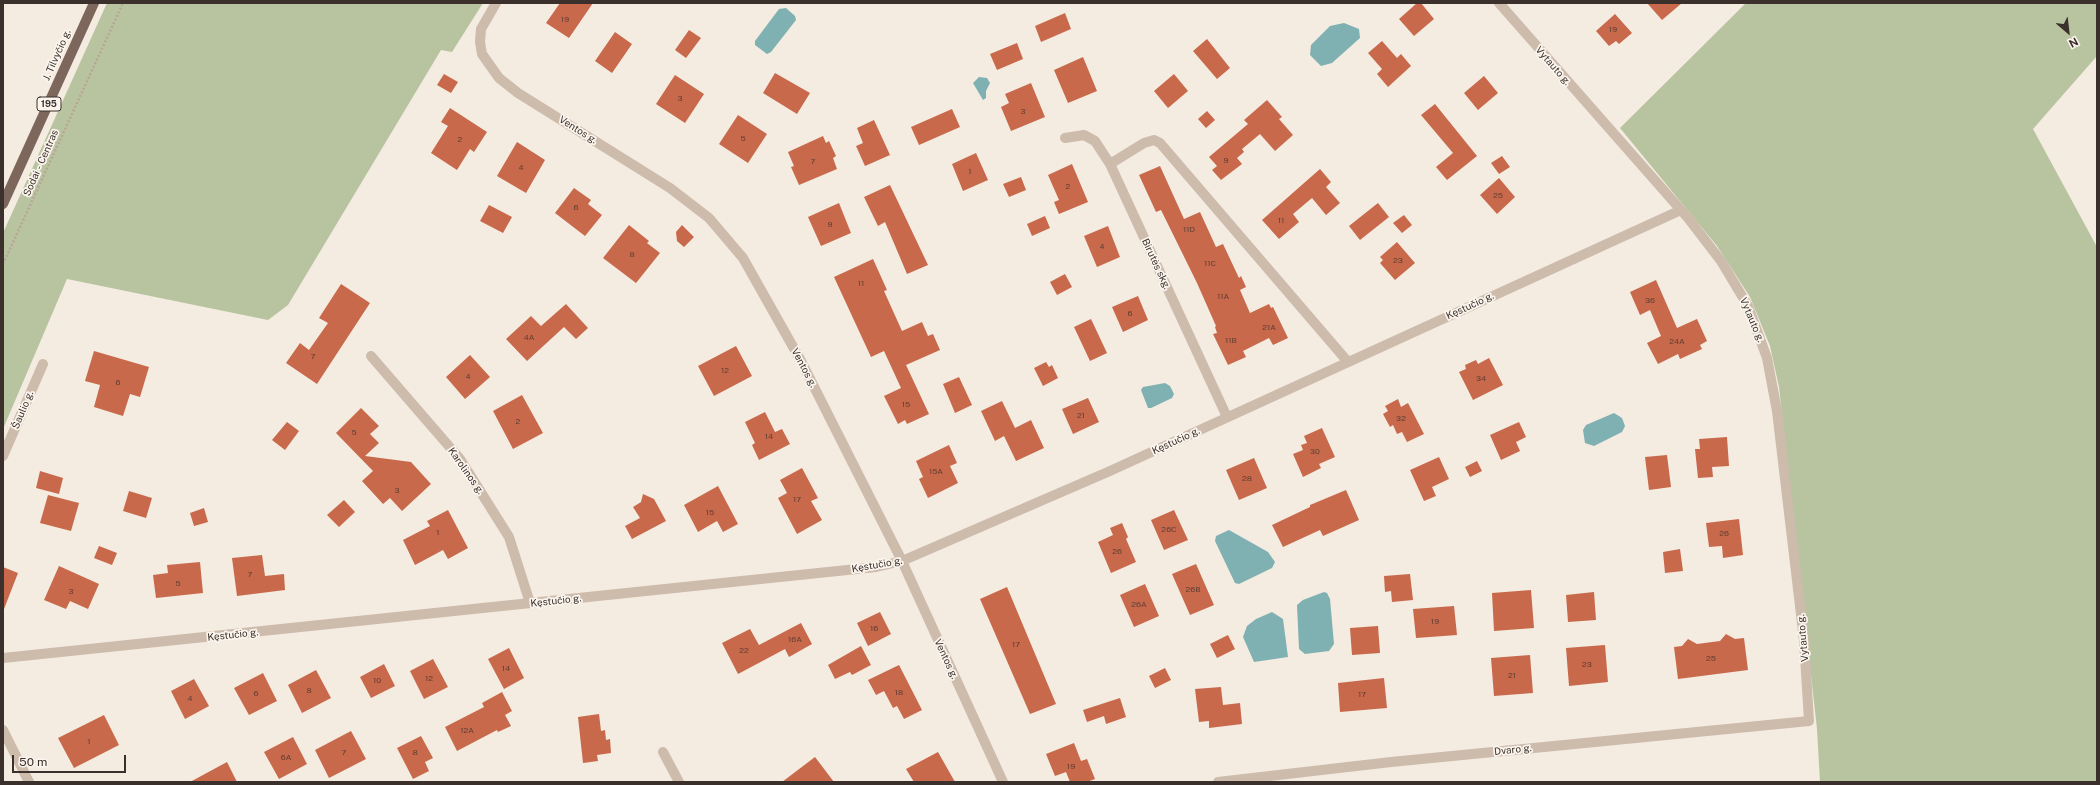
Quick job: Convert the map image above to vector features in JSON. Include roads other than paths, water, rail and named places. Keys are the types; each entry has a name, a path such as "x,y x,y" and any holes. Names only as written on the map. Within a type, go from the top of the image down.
{"main road":[{"name":"J. Tilvyčio g.","path":"3,204 94,3"}],"street":[{"name":"Ventos g.","path":"496,3 481,29 482,54 499,78 518,93 670,188 709,218 743,258 801,361 902,561 1003,782"},
{"name":"Vytauto g.","path":"1499,3 1681,210 1721,261 1748,306 1768,358 1786,480 1804,640 1809,721"},
{"name":"Birutės skg.","path":"1065,138 1084,134 1095,141 1110,164 1227,417"},
{"path":"1110,164 1144,143 1154,140 1160,143 1348,362"},
{"name":"Kęstučio g.","path":"3,658 876,567 902,561 1110,471 1681,210"},
{"name":"Karolinos g.","path":"371,356 460,459 509,537 530,603"},
{"name":"Šaulio g.","path":"3,456 43,364"},
{"name":"Dvaro g.","path":"1218,782 1392,762 1809,721"},
{"path":"3,730 29,782"},
{"path":"662,752 678,782"}],"water":[{"path":"786,8 795,16 796,20 771,52 767,54 755,45 755,41 779,9"},
{"path":"1344,23 1359,29 1360,38 1332,63 1321,66 1310,55 1311,45 1330,26"},
{"path":"979,77 987,78 990,83 986,91 986,98 983,100 973,83"},
{"path":"1165,383 1170,386 1174,394 1172,398 1148,408 1141,390 1143,387"},
{"path":"1614,413 1622,418 1625,426 1622,432 1594,446 1585,443 1583,430 1586,425"},
{"path":"1229,530 1268,552 1275,562 1272,568 1239,584 1235,583 1215,541 1216,536"},
{"path":"1324,592 1327,593 1330,599 1334,644 1329,651 1305,654 1299,649 1297,605 1303,600"},
{"path":"1272,612 1283,619 1288,657 1254,662 1243,637 1247,626 1256,619"}]}
